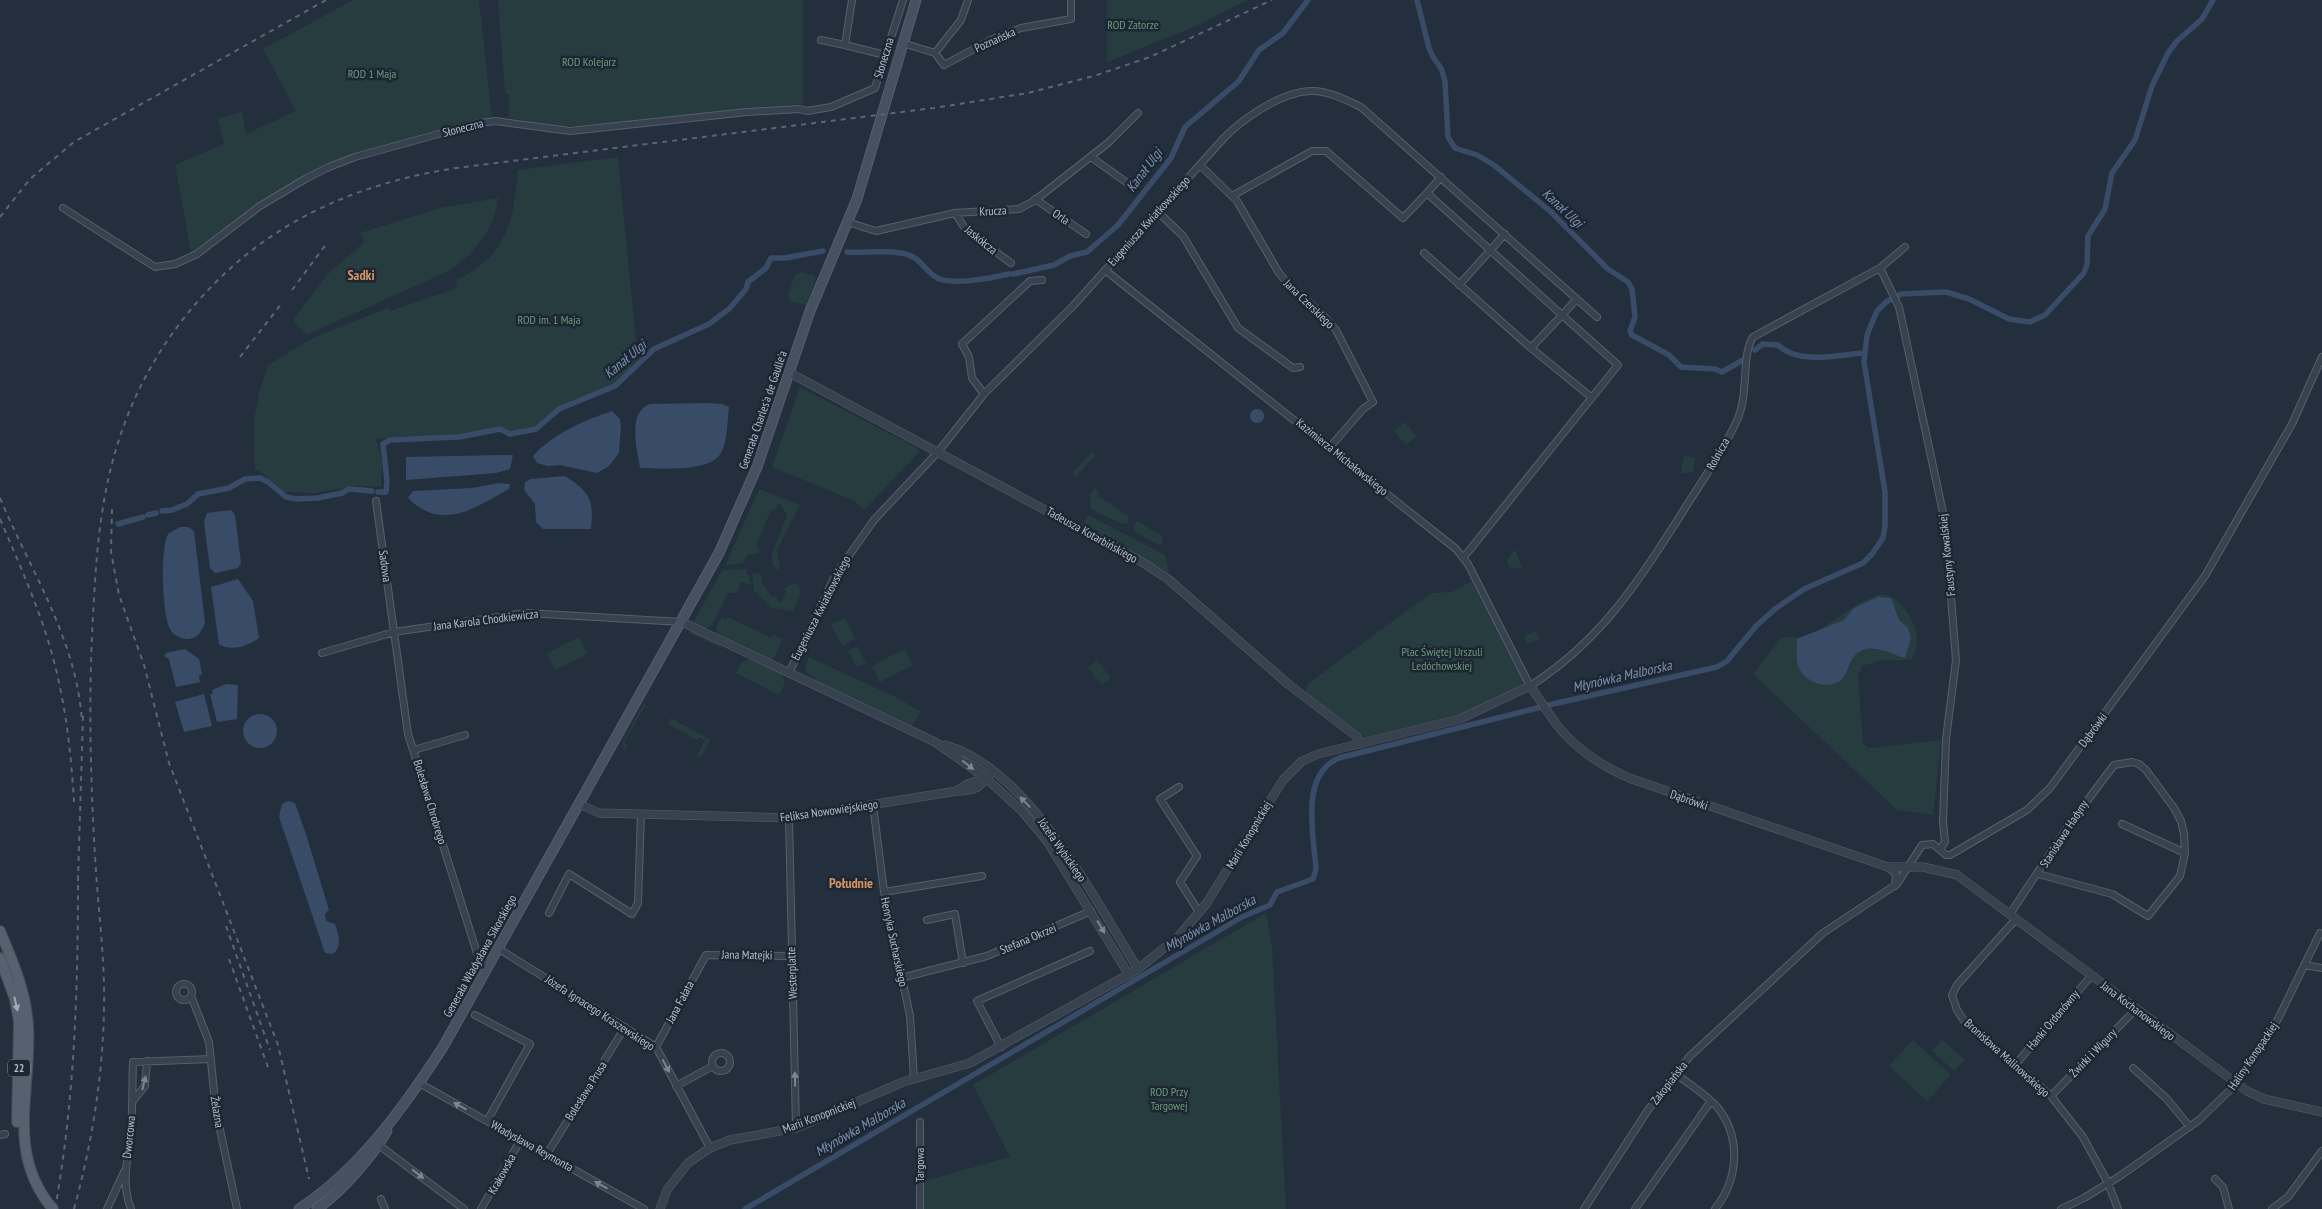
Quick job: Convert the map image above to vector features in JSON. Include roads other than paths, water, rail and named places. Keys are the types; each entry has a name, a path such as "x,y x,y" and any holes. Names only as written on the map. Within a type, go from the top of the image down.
{"main road":[{"name":"Generała Charles'a de Gaulle'a","path":"579,804 682,622 746,497 810,311 867,170 916,0"},
{"name":"Generała Władysława Sikorskiego","path":"317,1209 376,1143 419,1083 456,1026 579,804"},
{"name":"22","path":"0,931 20,980 27,1009 28,1052 24,1134 28,1165 36,1185 53,1209"},
{"name":"22","path":"0,958 15,999 19,1021 17,1138 27,1180 45,1209"},
{"name":"Generała Władysława Sikorskiego","path":"299,1209 337,1181 376,1143"}],"street":[{"path":"845,45 852,0"},
{"name":"Słoneczna","path":"63,208 155,267 175,264 197,254 260,206 304,179 355,157 485,122 504,122 570,131 747,112 824,109 875,88 903,0"},
{"path":"935,54 961,20 968,0"},
{"name":"Poznańska","path":"909,45 935,54 944,65 993,39 1011,32 1071,19 1071,0"},
{"path":"821,40 885,55"},
{"name":"Eugeniusza Kwiatkowskiego","path":"790,673 836,574 848,554 874,520 938,452 984,394 1072,306 1230,131 1258,111 1296,93 1310,90 1327,93 1361,107 1597,317"},
{"name":"Krucza","path":"847,222 876,231 954,213 1019,209 1035,199 1121,133 1138,113"},
{"path":"1232,196 1308,153 1318,150 1326,151 1336,158 1403,218 1441,177"},
{"path":"1090,157 1132,187"},
{"name":"Jana Czerskiego","path":"1200,165 1232,196 1279,273 1336,330 1373,402 1363,409 1330,447"},
{"path":"1427,193 1618,365 1464,557"},
{"name":"Orla","path":"1035,199 1086,234"},
{"path":"1158,212 1183,236 1238,328 1293,368 1300,368"},
{"name":"Jaskółcza","path":"954,213 966,230 1011,263"},
{"path":"1459,285 1505,234"},
{"name":"Rolnicza","path":"1530,686 1584,644 1616,611 1632,591 1714,463 1742,407 1748,345 1753,337 1880,268 1905,247"},
{"path":"1424,253 1531,348 1591,397"},
{"name":"Faustyny Kowalskiej","path":"1880,268 1896,300 1945,522 1956,638 1956,660 1946,748 1942,822 1945,842 1940,849"},
{"name":"Kazimierza Michałowskiego","path":"1105,270 1330,447 1464,557 1530,686"},
{"path":"984,394 972,378 969,357 962,344 1030,282 1042,280"},
{"path":"1531,348 1577,299"},
{"name":"Dąbrówki","path":"1940,849 1946,855 1952,854 2027,810 2050,788 2205,576 2292,424 2322,356"},
{"name":"Tadeusza Kotarbińskiego","path":"790,372 1113,544 1168,579 1296,690 1356,736 1361,744"},
{"name":"Sadowa","path":"376,501 394,632"},
{"name":"Jana Karola Chodkiewicza","path":"322,653 394,632 526,613 682,622"},
{"name":"Józefa Wybickiego","path":"682,622 935,742 986,778 1040,832 1091,910 1129,975"},
{"name":"Bolesława Chrobrego","path":"394,632 408,734 477,953 490,965"},
{"name":"Dąbrówki","path":"1530,686 1563,732 1583,750 1629,778 1884,865 1923,868"},
{"name":"Marii Konopnickiej","path":"660,1209 667,1190 688,1163 710,1148 730,1140 796,1128 914,1079 964,1065 1001,1047 1138,969 1178,937 1199,912 1282,780 1302,761 1318,754 1467,716 1530,686"},
{"path":"414,750 465,735"},
{"name":"Józefa Wybickiego","path":"935,742 964,750 992,771 1024,800 1055,836 1138,969"},
{"name":"Stanisława Hadyny","path":"1979,960 2013,916 2048,854 2114,765 2124,763 2139,764 2146,770 2174,808 2181,821 2185,853"},
{"name":"Feliksa Nowowiejskiego","path":"579,804 594,812 789,818 977,788 992,771"},
{"path":"1179,787 1160,799 1197,856 1180,882 1199,912"},
{"name":"Henryka Sucharskiego","path":"873,805 884,892 910,1016 914,1079"},
{"path":"549,913 569,874 632,914 638,903 641,814"},
{"name":"Westerplatte","path":"789,818 796,1128"},
{"path":"2038,874 2112,894 2148,916 2180,876 2185,853 2122,824"},
{"path":"1895,886 1902,878 1916,851 1928,843 1940,849"},
{"path":"1916,851 1923,868"},
{"path":"1884,865 1896,874 1895,886"},
{"name":"Jana Kochanowskiego","path":"1923,868 1951,873 1968,882 2236,1084 2264,1099 2322,1112"},
{"path":"884,892 982,876"},
{"name":"Zakopiańska","path":"1584,1209 1648,1110 1689,1057 1822,933 1895,886"},
{"name":"Stefana Okrzei","path":"901,978 963,963 1010,947 1091,910"},
{"path":"926,920 955,914 963,963"},
{"name":"Haliny Konopackiej","path":"2061,1209 2084,1198 2108,1183 2190,1126 2236,1084 2278,1019 2320,933"},
{"name":"Józefa Ignacego Kraszewskiego","path":"499,949 656,1047 710,1148"},
{"path":"1001,1047 977,1001 1090,951"},
{"name":"Jana Matejki","path":"704,958 709,954 791,956"},
{"name":"Jana Fałata","path":"656,1047 704,958"},
{"name":"Bronisława Malinowskiego","path":"1979,960 1957,985 1952,995 1956,1010 1965,1022 2051,1096 2083,1137 2108,1183 2118,1209"},
{"path":"2304,965 2322,968"},
{"name":"Hanki Ordonówny","path":"2015,1065 2091,976"},
{"path":"180,984 189,985 192,990 192,996 184,1000 180,999 176,994 180,984"},
{"name":"Żelazna","path":"192,996 209,1042 216,1111 237,1209"},
{"name":"Żelazna","path":"184,1000 199,1016"},
{"name":"Żwirki i Wigury","path":"2051,1096 2136,1009"},
{"path":"475,1015 530,1044 487,1121"},
{"name":"Bolesława Prusa","path":"547,1154 625,1027"},
{"path":"146,1061 211,1059"},
{"name":"Dworcowa","path":"131,1209 126,1192 124,1172 131,1129 132,1062 146,1061 145,1086 132,1102"},
{"path":"676,1086 714,1066"},
{"path":"2133,1068 2167,1098 2190,1126"},
{"path":"1676,1074 1711,1101 1729,1128 1735,1158 1731,1182 1715,1209"},
{"name":"Władysława Reymonta","path":"419,1083 644,1209"},
{"path":"1635,1209 1711,1101"},
{"name":"Targowa","path":"920,1122 920,1209"},
{"name":"Krakowska","path":"481,1209 521,1139"},
{"path":"376,1143 464,1209"},
{"path":"2272,1209 2288,1197 2322,1151"},
{"name":"Dworcowa","path":"107,1209 124,1172"},
{"path":"2215,1179 2223,1187 2229,1209"},
{"path":"381,1200 385,1209"}],"water":[{"path":"650,404 722,404 729,407 725,443 721,453 715,459 707,464 696,467 672,469 640,468 635,432 638,415 643,408"},
{"path":"1254,409 1260,409 1264,416 1260,423 1254,423 1250,419 1250,413"},
{"path":"612,411 620,419 621,426 619,453 609,466 597,473 560,465 548,466 537,463 533,456 560,434 590,419"},
{"path":"513,455 510,469 496,473 406,480 406,457"},
{"path":"565,476 585,492 591,504 591,529 543,529 536,522 535,504 524,490 525,482 531,479"},
{"path":"499,483 510,484 509,489 471,509 446,515 433,514 408,498 413,491 472,488"},
{"path":"231,510 235,515 241,563 238,568 215,573 210,568 204,522 207,513"},
{"path":"180,527 188,527 194,531 205,623 200,632 190,639 182,638 173,633 167,621 165,610 163,567 165,542 168,534"},
{"path":"238,579 253,601 259,638 245,646 229,648 219,644 211,587"},
{"path":"1878,597 1891,598 1899,620 1908,628 1911,638 1905,658 1884,651 1868,649 1854,656 1844,676 1836,683 1819,684 1803,675 1797,663 1797,639 1844,620 1854,608"},
{"path":"185,649 199,659 202,674 199,676 200,682 176,687 169,659 164,656 166,653"},
{"path":"226,684 238,685 237,719 217,722 210,694 213,694 212,690"},
{"path":"204,694 212,726 184,732 175,702"},
{"path":"260,714 272,719 277,731 272,743 260,748 248,743 243,731 248,719"},
{"path":"288,801 295,803 305,831 329,910 325,914 326,921 335,924 338,932 339,944 333,954 325,953 279,817 282,804"}],"waterway":[{"name":"Kanał Ulgi","path":"1013,274 1054,265 1070,256 1087,252 1118,225 1171,158 1185,127 1239,81 1259,50 1283,33 1308,0"},
{"name":"Kanał Ulgi","path":"1417,0 1429,48 1441,68 1445,81 1448,137 1455,148 1477,155 1494,165 1550,211 1608,269 1628,282 1632,289 1635,317 1630,331 1632,335 1669,355 1681,367 1715,369 1722,372 1743,360"},
{"name":"Młynówka Malborska","path":"745,1209 1242,917 1270,905 1277,892 1313,879 1316,869 1312,824 1314,792 1318,778 1326,766 1339,758 1553,704 1717,667 1727,661 1756,626 1775,609 1804,589 1863,563 1883,538 1885,526 1885,492 1864,362 1867,335 1877,311 1886,302 1901,294 1946,292 1969,299 2009,319 2030,322 2045,315 2084,273 2087,264 2088,236 2105,209 2112,173 2135,140 2152,86 2168,53 2177,41 2202,19 2213,0"},
{"name":"Kanał Ulgi","path":"378,492 386,492 387,481 383,444 390,440 459,437 500,429 510,434 536,429 559,409 615,386 654,349 709,324 730,308 746,289 748,282 766,268 771,258 785,258 823,251"},
{"name":"Kanał Ulgi","path":"847,252 895,252 907,254 917,259 934,276 949,281 970,281 1009,274"},
{"name":"Kanał Ulgi","path":"1755,350 1763,344 1778,345 1786,351 1807,357 1831,357 1864,353"},
{"path":"162,511 172,510 187,504 198,494 229,488 245,479 260,478 286,497 296,499 318,498 342,493 349,489 372,491"},
{"path":"148,515 156,513"},
{"path":"118,524 143,517"}],"railway":[{"path":"0,217 30,179 74,142 326,0"},
{"path":"74,1209 91,1134 99,1084 103,1033 104,973 94,837 90,701 95,577 102,512 116,449 140,388 173,333 186,315 215,283 241,259 296,221 326,206 389,182 456,168 934,108 1028,93 1094,76 1150,57 1272,0"},
{"path":"292,290 327,243"},
{"path":"240,357 282,303"},
{"path":"0,498 51,607 62,635 78,692 82,722"},
{"path":"112,509 111,552 119,595 144,665 169,763 278,1045 309,1179"},
{"path":"0,519 45,631 60,685 71,763 74,802"},
{"path":"78,881 83,716"},
{"path":"55,1209 67,1126 74,1042 78,875"},
{"path":"226,926 270,1050"},
{"path":"229,959 269,1070"}],"district":[{"name":"Sadki","path":"361,275"},
{"name":"Południe","path":"851,883"}],"park label":[{"name":"ROD Zatorze","path":"1133,25"},
{"name":"ROD Kolejarz","path":"589,62"},
{"name":"ROD 1 Maja","path":"372,74"},
{"name":"ROD im. 1 Maja","path":"549,320"},
{"name":"Plac Świętej Urszuli Ledóchowskiej","path":"1442,659"},
{"name":"ROD Przy Targowej","path":"1169,1099"}]}
